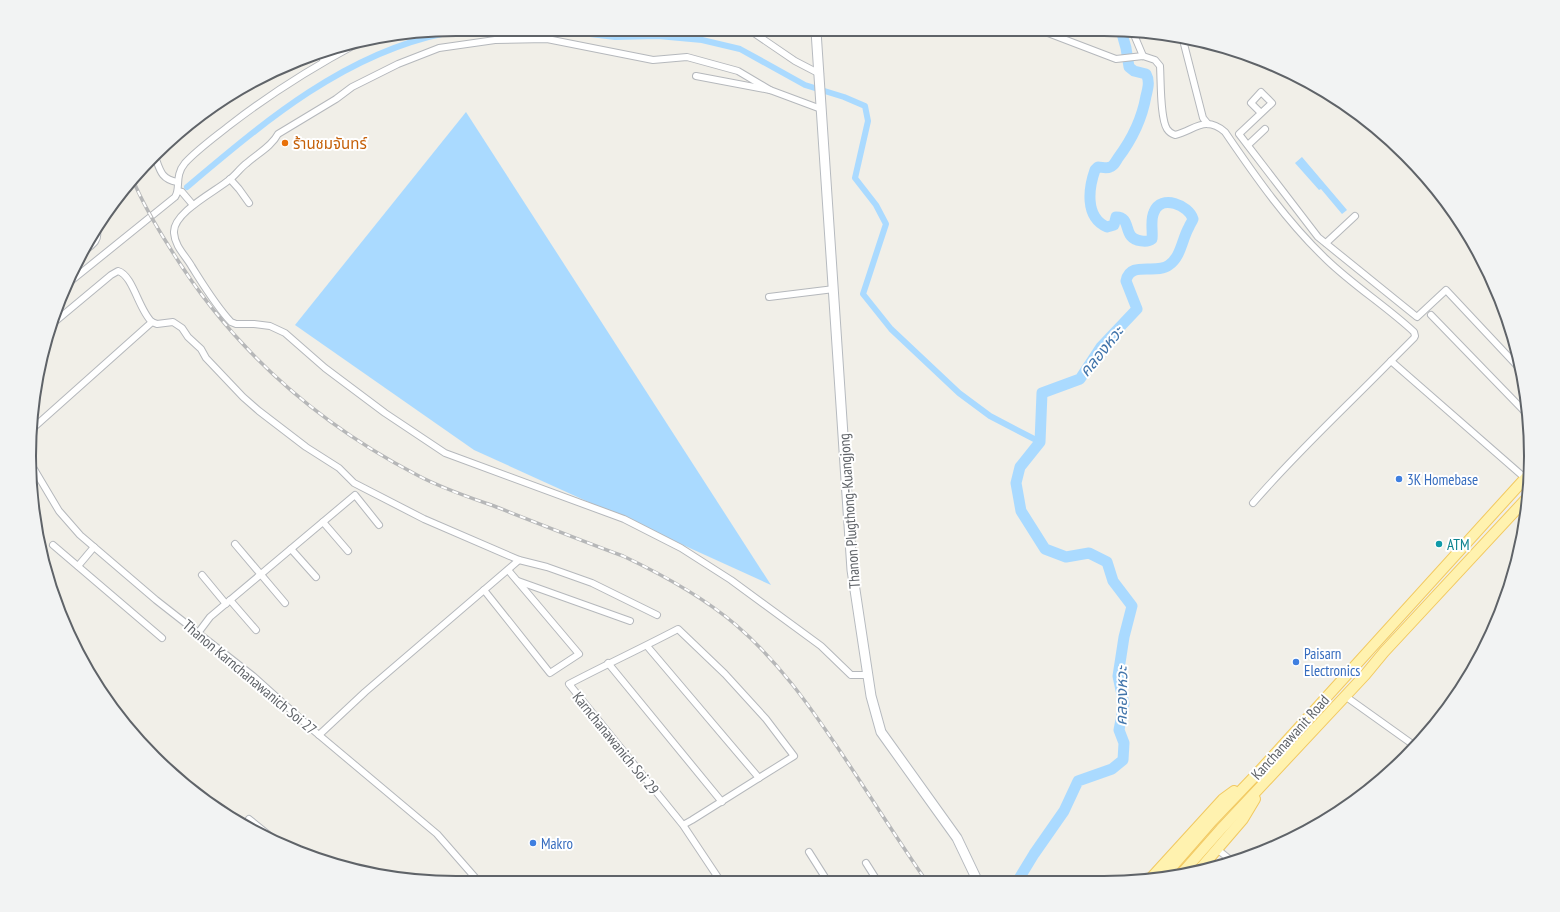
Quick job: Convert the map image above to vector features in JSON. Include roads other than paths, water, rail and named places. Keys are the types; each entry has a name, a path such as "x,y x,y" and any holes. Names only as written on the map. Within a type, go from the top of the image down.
{"main road":[{"name":"Kanchanawanit Road","path":"1169,871 1212,821 1254,777 1523,480"},
{"name":"Kanchanawanit Road","path":"1186,868 1521,505"},
{"path":"1156,872 1223,799 1254,777"},
{"path":"1204,864 1243,819 1263,785"}],"street":[{"path":"758,36 794,61 820,74"},
{"name":"Thanon Plugthong-Kuangjong","path":"816,36 852,570 871,696 881,732 957,838 975,876"},
{"path":"1056,36 1116,59 1141,56 1155,60 1160,66 1164,119 1170,133 1175,135 1200,124 1208,124 1220,128 1225,132 1272,198 1300,232 1344,276 1414,332 1414,338 1317,433 1253,503"},
{"path":"1135,37 1141,56"},
{"path":"770,90 738,71 687,57 653,60 547,39 495,40 455,45 425,53 398,64 352,87 336,99 278,134 272,142 242,166 230,179 193,205 176,224 174,230 175,239 202,285 231,322 236,324 258,324 270,326 285,333 324,368 391,417 445,453 624,519 681,548 731,580 820,646 851,675 868,675"},
{"path":"1184,44 1203,118 1208,124"},
{"path":"76,277 177,194 177,182 184,165 209,141 260,102 340,52"},
{"path":"696,76 770,90 821,109"},
{"path":"1262,113 1239,134 1318,237 1417,317 1446,290 1513,362"},
{"path":"1248,145 1264,129"},
{"path":"157,161 164,176 169,180 177,182"},
{"path":"230,179 239,188 249,203"},
{"path":"178,191 182,192 193,205"},
{"path":"1326,243 1355,216"},
{"path":"59,318 111,275 116,272 120,272 126,278 145,314 152,322 157,324 171,322 180,326 188,337 201,349 206,358 251,404 306,447 339,468 354,483 424,519 519,560 547,567 592,583 657,615"},
{"path":"769,297 834,289"},
{"path":"1431,315 1521,407"},
{"path":"38,424 152,322"},
{"path":"1391,361 1523,473"},
{"name":"Thanon Karnchanawanich Soi 27","path":"37,473 59,510 72,526 94,547 156,600 253,676 319,735 437,834 474,876"},
{"path":"198,633 210,617 355,495 379,525"},
{"path":"323,522 348,551"},
{"path":"235,544 285,603"},
{"path":"53,545 162,638"},
{"path":"78,566 94,547"},
{"path":"291,548 316,577"},
{"path":"319,735 365,692 519,560"},
{"path":"484,590 550,673 579,654 508,570"},
{"path":"202,575 256,630"},
{"path":"518,581 630,621"},
{"name":"Karnchanawanich Soi 29","path":"717,876 683,825 569,684 608,663 647,646 678,629 725,674 756,708 794,756 759,778"},
{"path":"647,646 759,778 683,825"},
{"path":"608,663 722,802"},
{"path":"1345,696 1411,743"},
{"path":"249,819 259,827"},
{"path":"1217,848 1228,857"},
{"path":"809,852 824,876"},
{"path":"866,863 874,876"}],"water":[{"path":"466,112 771,585 474,450 295,325"},
{"path":"1302,157 1347,210 1342,214 1321,189 1319,190 1295,163"}],"waterway":[{"path":"607,36 658,36"},
{"path":"658,36 702,40 740,49 805,85 844,97 865,106 868,121 855,178 876,205 886,224 863,294 891,329 959,393 990,416 1040,442"},
{"path":"187,187 276,115 340,73 374,56 409,43 432,37"},
{"name":"คลองหวะ","path":"1021,876 1064,811 1078,781 1112,769 1123,760 1124,743 1119,730 1124,704 1118,676 1124,637 1132,606 1113,581 1107,562 1089,553 1066,557 1045,549 1021,511 1016,483 1020,467 1040,442 1042,393 1080,379 1101,347 1137,309 1126,281 1128,275 1138,269 1164,268 1173,262 1179,253 1193,219 1186,209 1181,206 1168,203 1162,204 1153,215 1152,239 1141,241 1131,236 1123,219 1116,217 1114,225 1107,227 1100,222 1092,209 1090,193 1095,170 1098,167 1107,168 1113,166 1128,143 1139,120 1148,87 1148,79 1146,74 1134,71 1129,67 1123,37"}],"railway":[{"path":"135,185 150,215 170,248 194,284 220,317 248,349 278,378 310,406 344,431 380,454 436,484 638,563 696,595 736,625 766,653 805,700 923,876"}],"place":[{"name":"ร้านชมจันทร์","path":"285,143"},
{"name":"3K Homebase","path":"1399,479"},
{"name":"ATM","path":"1439,544"},
{"name":"Paisarn Electronics","path":"1296,662"},
{"name":"Makro","path":"533,843"}]}
